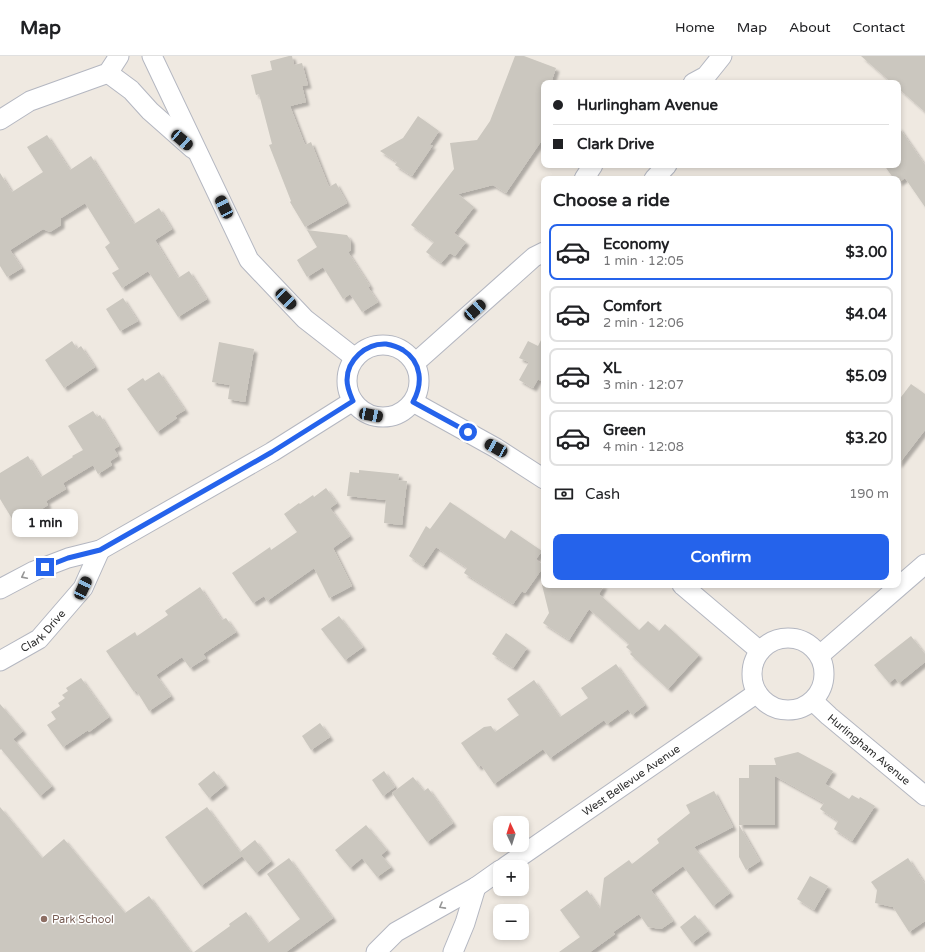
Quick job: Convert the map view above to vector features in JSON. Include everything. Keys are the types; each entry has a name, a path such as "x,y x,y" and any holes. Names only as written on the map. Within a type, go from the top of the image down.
{"street":[{"path":"0,120 30,101 108,73 119,56"},
{"path":"152,56 249,260 305,319 355,358"},
{"path":"702,80 722,56"},
{"path":"108,73 130,90 150,111 198,154"},
{"path":"657,176 664,168"},
{"path":"415,363 539,254"},
{"path":"386,344 398,347 408,354 415,363 419,372 420,383 418,393 413,402 405,410 394,415 382,417 371,415 360,409 353,401 348,390 347,379 349,367 355,358 364,350 375,345 386,344"},
{"path":"0,589 34,571 68,558 100,550 272,452 353,401"},
{"path":"413,402 496,448 541,477"},
{"name":"Clark Drive","path":"0,661 39,639 83,588 100,550"},
{"path":"901,585 925,564"},
{"path":"686,588 760,651"},
{"path":"820,655 897,588"},
{"path":"791,638 802,640 820,655 824,667 825,679 821,691 813,701 804,707 794,710 783,710 773,707 764,701 757,693 753,683 752,672 754,660 760,651 769,644 780,639 791,638"},
{"name":"West Bellevue Avenue","path":"515,860 757,693"},
{"name":"Hurlingham Avenue","path":"813,701 925,796"},
{"path":"376,952 396,932 476,887 493,875"},
{"path":"452,952 466,923 476,887"}],"building":[{"path":"292,56 294,65 302,63 308,85 302,86 306,102 290,106 305,145 311,142 329,187 336,183 347,203 305,227 290,202 291,201 269,145 272,144 259,94 256,95 251,75 272,70 270,61"},
{"path":"515,56 524,56 556,68 552,80 541,80 541,141 506,193 493,185 458,194 474,207 454,233 466,242 455,256 450,253 441,263 426,252 434,242 411,225 454,169 450,143 477,140 490,121"},
{"path":"861,56 925,56 925,112 901,91 901,80 889,80"},
{"path":"418,116 439,131 429,146 433,145 412,176 395,165 397,162 380,151 403,138"},
{"path":"901,130 925,165 925,207 905,178 901,181 901,176 892,176 886,168 901,168"},
{"path":"47,135 70,170 91,156 134,224 159,208 172,229 155,240 178,278 189,271 207,299 178,317 148,271 122,288 112,273 119,269 105,247 110,243 85,203 61,218 61,225 50,232 43,229 10,250 22,268 7,277 0,266 0,173 12,192 43,172 27,147"},
{"path":"307,230 347,235 351,241 351,250 348,252 370,286 368,287 378,302 362,312 350,294 343,299 323,267 307,277 297,260 317,247"},
{"path":"123,298 138,321 120,331 106,309"},
{"path":"541,340 541,381 538,379 533,388 519,380 529,362 519,358 528,341 538,346"},
{"path":"72,341 77,349 81,346 95,367 64,388 45,360"},
{"path":"219,342 254,349 245,402 228,399 230,385 212,382"},
{"path":"159,372 185,410 175,416 177,418 157,432 127,389 143,378 145,381"},
{"path":"911,384 925,394 925,430 901,461 901,397"},
{"path":"93,411 97,417 100,415 119,446 114,449 118,456 110,461 112,465 98,474 93,465 63,483 66,489 46,501 48,505 16,525 0,499 0,473 28,456 41,477 73,457 72,456 83,450 68,426"},
{"path":"359,470 399,474 398,480 407,481 402,525 384,523 386,500 347,496 350,472 359,473"},
{"path":"326,488 337,503 330,508 350,536 333,548 352,586 329,598 314,568 267,601 264,596 253,603 232,573 270,547 271,550 297,532 284,514 299,503 300,504 313,495 314,497"},
{"path":"450,502 505,539 511,530 541,550 536,559 541,563 541,570 525,593 522,591 513,604 464,573 467,568 436,547 423,566 409,556 426,526 430,529"},
{"path":"200,587 222,620 226,618 236,632 203,654 206,658 190,668 182,657 156,675 171,696 149,711 136,690 134,692 106,651 135,632 137,636 168,615 165,611"},
{"path":"543,588 602,588 599,594 639,630 648,621 659,631 665,624 699,655 668,689 630,654 632,652 626,647 629,644 589,609 569,640 543,623 549,613"},
{"path":"339,616 363,647 345,660 321,629"},
{"path":"506,633 527,648 513,668 492,654"},
{"path":"911,636 925,654 925,662 899,683 895,678 889,683 874,665"},
{"path":"616,664 645,705 632,715 628,709 607,724 604,720 550,758 543,749 494,784 481,765 478,767 461,743 484,727 491,726 495,732 519,715 507,699 534,680 560,717 588,698 581,688"},
{"path":"81,678 109,717 89,732 88,730 63,747 47,725 56,719 51,712 60,706 58,703 65,698 62,695 68,691 66,688"},
{"path":"0,704 23,731 13,739 52,786 40,796 1,749 0,750"},
{"path":"320,723 330,737 311,750 302,736"},
{"path":"798,752 833,771 825,784 849,799 852,795 859,799 860,797 875,806 852,841 834,829 838,821 820,809 824,803 775,776 775,825 739,825 739,778 749,778 749,765 776,765 774,758"},
{"path":"214,771 225,785 209,798 198,784"},
{"path":"384,771 395,787 383,796 372,780"},
{"path":"413,777 424,791 428,788 453,823 427,842 392,793"},
{"path":"714,791 733,827 694,847 730,893 713,906 683,866 651,890 673,921 661,929 648,927 639,914 613,932 615,934 590,952 559,952 580,937 560,910 587,890 600,909 604,878 629,860 632,864 659,843 657,839 690,813 686,805"},
{"path":"0,807 42,858 64,839 125,913 149,896 191,952 0,952"},
{"path":"207,807 240,852 255,840 271,861 256,873 242,856 201,886 165,837"},
{"path":"366,825 387,850 381,855 391,867 377,877 362,858 350,868 335,850"},
{"path":"739,825 760,861 746,870 739,857"},
{"path":"289,858 333,918 286,952 194,952 230,926 229,924 246,912 268,943 300,919 267,874"},
{"path":"908,858 925,884 925,921 909,932 893,907 875,903 877,890 871,882"},
{"path":"810,876 828,886 814,910 797,899"},
{"path":"695,915 708,931 692,943 680,927"}],"place":[{"name":"Park School","path":"44,919"}],"route":[{"path":"45,567 68,558 100,550 272,452 353,401 348,390 347,379 349,367 355,358 364,350 375,345 386,344 398,347 408,354 415,363 419,372 420,383 418,393 413,402 468,432"}]}
